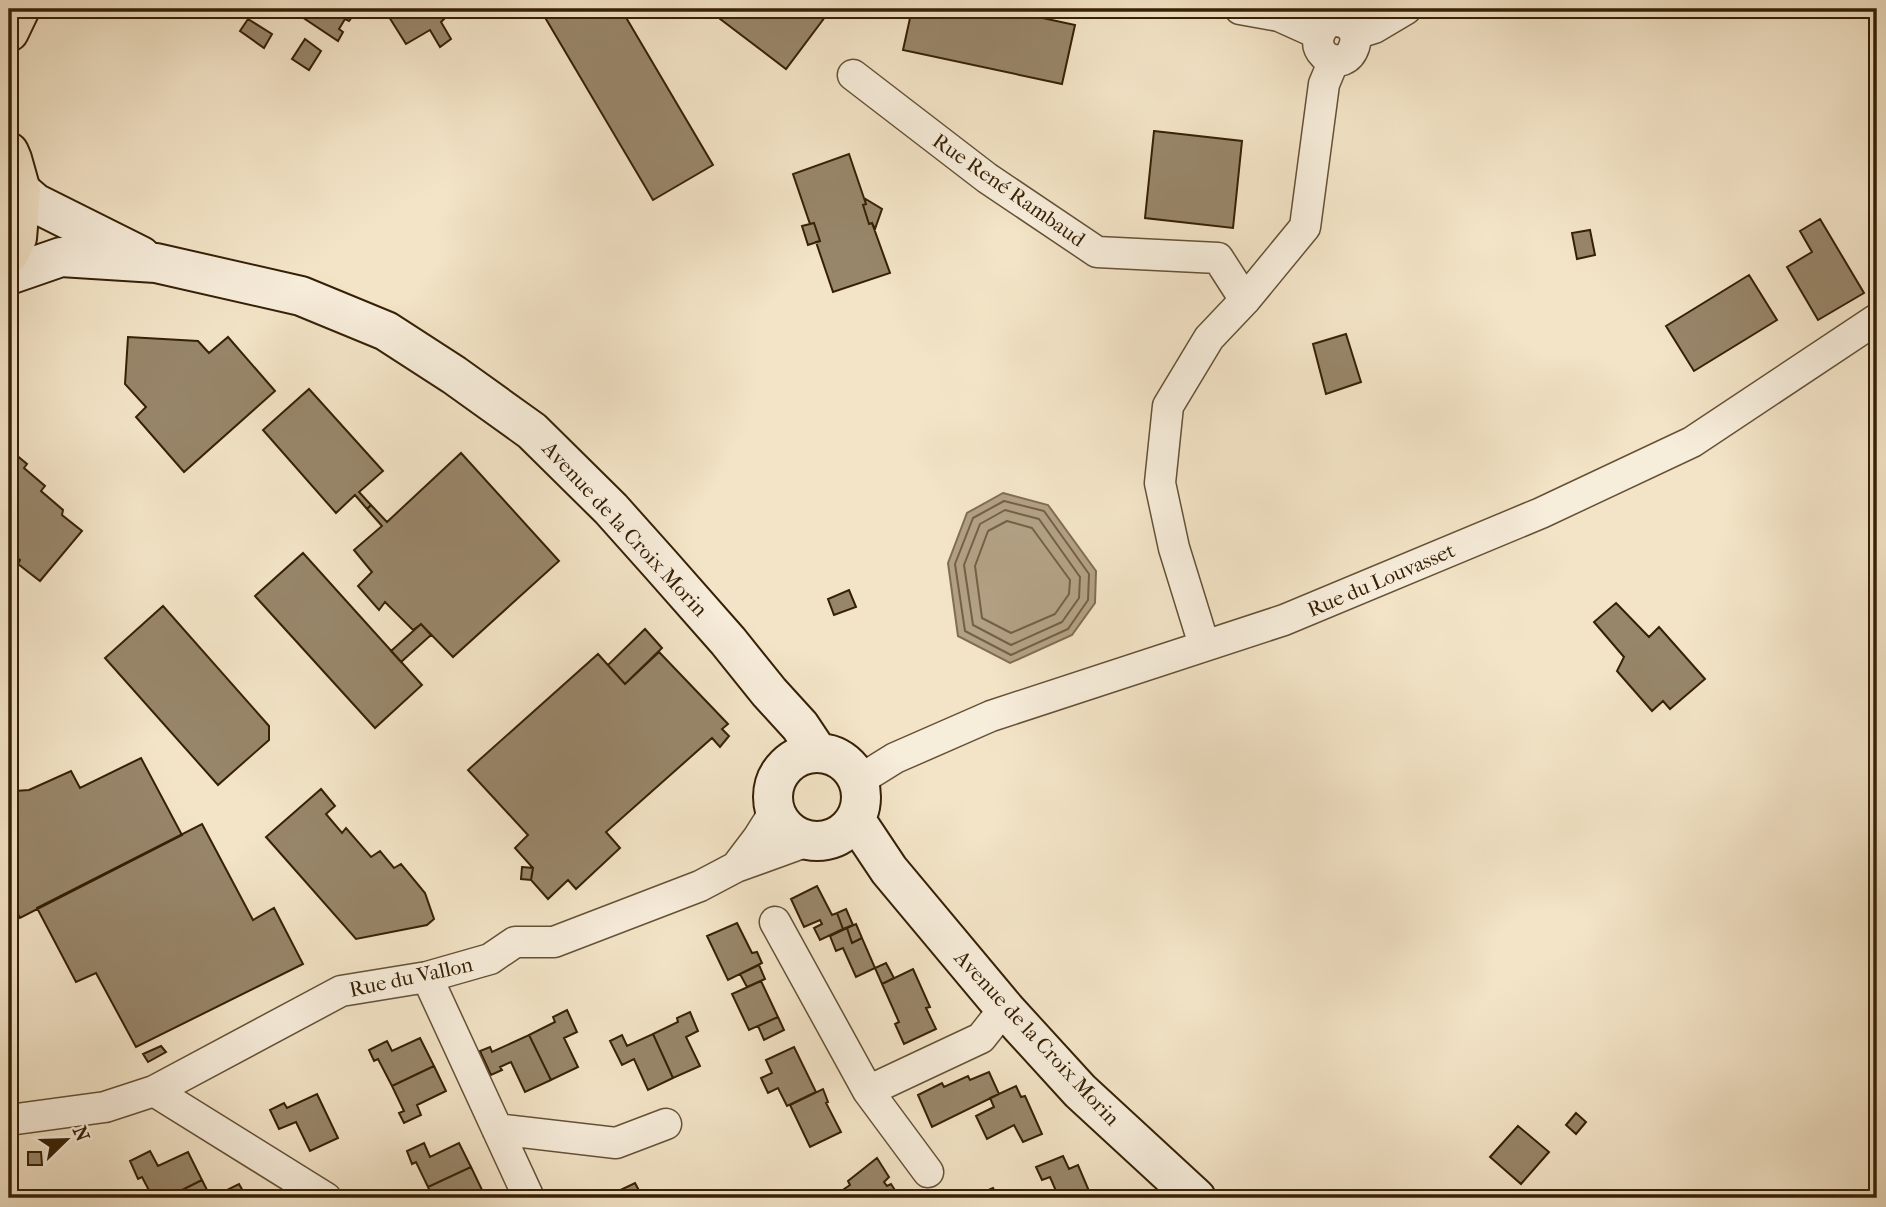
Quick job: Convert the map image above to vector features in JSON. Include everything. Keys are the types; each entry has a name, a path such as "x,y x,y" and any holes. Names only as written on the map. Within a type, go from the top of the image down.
{"main road":[{"path":"9,32 20,9"},
{"path":"9,152 21,191 17,237 9,254"},
{"name":"Avenue de la Croix Morin","path":"21,191 35,203 156,263"},
{"name":"Avenue de la Croix Morin","path":"9,275 61,257 156,263 300,296 386,331 454,375 532,431 611,509 728,641 800,726 818,753"},
{"name":"Avenue de la Croix Morin","path":"769,692 778,734 780,773"},
{"path":"804,755 830,755 842,761 858,781 860,807 847,830 835,838 815,841 794,835 782,825 775,811 773,798 780,773 790,762 804,755"},
{"name":"Avenue de la Croix Morin","path":"855,819 889,870 1006,1010 1080,1091 1196,1198"},
{"name":"Avenue de la Croix Morin","path":"815,841 889,870"}],"street":[{"path":"1240,9 1279,16 1320,34"},
{"path":"1355,34 1374,28 1406,9"},
{"path":"1329,22 1348,24 1355,34 1356,43 1352,54 1344,59 1334,60 1325,56 1319,47 1321,28 1329,22"},
{"path":"1203,645 1174,548 1160,484 1168,406 1209,338 1245,300 1305,227 1324,84 1334,60"},
{"name":"Rue René Rambaud","path":"853,75 987,178 1097,252 1217,258 1245,300"},
{"name":"Rue du Louvasset","path":"858,781 895,758 991,716 1284,620 1541,513 1692,442 1877,319"},
{"name":"Rue du Vallon","path":"736,867 775,811"},
{"name":"Rue du Vallon","path":"9,1120 104,1107 154,1091 341,992 427,977 489,959 515,942 554,942 700,886 736,867 815,841"},
{"path":"775,922 868,1091 928,1172"},
{"path":"427,977 529,1198"},
{"path":"868,1091 981,1038 1006,1010"},
{"path":"154,1091 326,1198"},
{"path":"497,1129 616,1143 666,1124"}],"water":[{"path":"1003,493 1048,505 1096,571 1095,603 1072,635 1010,663 958,636 948,563 967,513"}],"building":[{"path":"290,9 358,9 349,21 345,19 339,29 343,32 338,41"},
{"path":"384,9 438,9 444,19 441,22 451,39 440,47 430,30 406,44"},
{"path":"540,9 621,9 713,165 653,200"},
{"path":"707,9 831,9 786,69"},
{"path":"912,9 1001,9 1075,25 1062,84 903,50"},
{"path":"248,19 272,34 264,48 240,31"},
{"path":"305,39 321,51 309,70 292,59"},
{"path":"1154,131 1242,141 1233,228 1145,218"},
{"path":"849,154 866,204 863,205 869,224 872,223 890,273 833,292 816,242 820,241 814,223 810,224 793,174"},
{"path":"864,198 882,209 875,229 872,223 869,224 863,205 866,204"},
{"path":"1820,219 1864,293 1818,320 1787,267 1812,252 1800,231"},
{"path":"814,223 820,241 808,245 802,226"},
{"path":"1590,230 1595,255 1577,259 1572,233"},
{"path":"1749,275 1777,320 1694,371 1666,326"},
{"path":"1346,334 1361,382 1326,394 1313,344"},
{"path":"128,337 198,341 209,353 228,337 275,391 184,472 136,417 146,407 125,384"},
{"path":"309,389 383,471 359,492 371,505 367,509 355,495 336,513 263,430"},
{"path":"9,449 27,464 24,468 45,486 41,491 63,510 62,515 82,531 40,581 18,564 20,560 9,551"},
{"path":"461,453 559,561 453,657 421,624 413,630 385,602 379,610 358,586 372,572 354,550 382,526 367,509 371,505 387,522"},
{"path":"303,553 422,685 375,728 255,596"},
{"path":"849,590 856,607 834,615 828,599"},
{"path":"1616,603 1649,637 1659,627 1705,679 1670,709 1663,701 1652,711 1617,671 1624,657 1594,622"},
{"path":"163,606 269,726 269,740 218,785 105,658"},
{"path":"421,624 431,635 401,662 391,651"},
{"path":"645,629 662,648 625,684 608,665"},
{"path":"659,652 728,724 722,729 729,736 720,747 712,738 606,832 620,848 576,889 568,880 548,899 531,880 533,868 515,848 528,835 468,770 598,654 625,684"},
{"path":"141,758 182,835 20,918 9,898 9,787 15,791 29,790 71,771 80,788"},
{"path":"321,789 335,806 326,814 342,833 346,828 371,857 380,851 394,868 401,864 425,893 434,919 427,925 356,939 266,837"},
{"path":"202,824 253,920 274,908 303,964 136,1047 96,973 76,982 37,908"},
{"path":"522,867 533,868 531,880 521,879"},
{"path":"817,886 832,915 837,913 843,929 820,940 814,928 822,924 820,920 804,927 791,899"},
{"path":"846,909 853,925 843,929 837,913"},
{"path":"737,923 752,953 757,952 762,963 728,980 707,936"},
{"path":"856,924 862,938 852,943 847,928"},
{"path":"847,928 852,943 862,938 875,968 856,977 843,948 836,951 830,936"},
{"path":"886,963 894,978 882,984 875,968"},
{"path":"759,965 765,979 747,987 740,974"},
{"path":"913,969 930,1007 926,1008 936,1029 904,1044 895,1024 899,1022 882,984"},
{"path":"761,981 778,1017 749,1030 732,994"},
{"path":"567,1010 577,1032 564,1038 578,1067 551,1080 529,1035 555,1022 553,1017"},
{"path":"690,1012 698,1031 686,1037 700,1066 673,1078 653,1034 678,1022 677,1018"},
{"path":"778,1017 784,1030 764,1040 758,1026"},
{"path":"653,1034 673,1078 648,1090 634,1059 622,1065 610,1041 622,1035 627,1046"},
{"path":"529,1035 551,1080 525,1092 511,1062 491,1075 480,1051 490,1047 492,1052"},
{"path":"420,1038 434,1066 392,1086 378,1059 374,1061 369,1050 387,1041 392,1051"},
{"path":"161,1046 166,1052 148,1062 143,1054"},
{"path":"794,1047 816,1092 787,1106 778,1088 768,1093 761,1078 772,1073 766,1060"},
{"path":"434,1066 446,1091 417,1105 421,1115 404,1123 399,1113 404,1111 392,1086"},
{"path":"989,1072 999,1094 932,1127 918,1095 942,1083 944,1087 968,1076 970,1080"},
{"path":"1016,1086 1021,1097 1025,1096 1042,1134 1023,1142 1014,1125 987,1139 976,1116 994,1107 990,1098"},
{"path":"823,1089 828,1102 826,1103 841,1132 810,1147 790,1105"},
{"path":"317,1094 338,1138 310,1151 296,1122 279,1129 270,1110 284,1103 287,1108"},
{"path":"1576,1113 1586,1122 1576,1134 1566,1125"},
{"path":"1518,1126 1549,1152 1521,1184 1490,1157"},
{"path":"424,1143 430,1157 459,1143 471,1167 428,1187 416,1162 412,1164 407,1151"},
{"path":"150,1151 158,1166 188,1152 202,1180 166,1198 153,1198 142,1177 138,1179 130,1161"},
{"path":"28,1152 41,1152 42,1165 28,1165"},
{"path":"1063,1156 1069,1169 1078,1165 1092,1198 1059,1198 1050,1177 1042,1180 1036,1167"},
{"path":"877,1158 889,1177 884,1182 887,1186 891,1184 900,1198 831,1198 850,1185 848,1181"},
{"path":"471,1167 483,1192 469,1198 433,1198 428,1187"},
{"path":"202,1180 211,1198 184,1198 180,1191"},
{"path":"635,1183 643,1198 612,1198 610,1195"},
{"path":"239,1184 247,1198 211,1198"},
{"path":"993,1188 998,1198 964,1198 978,1191 979,1194"}]}
